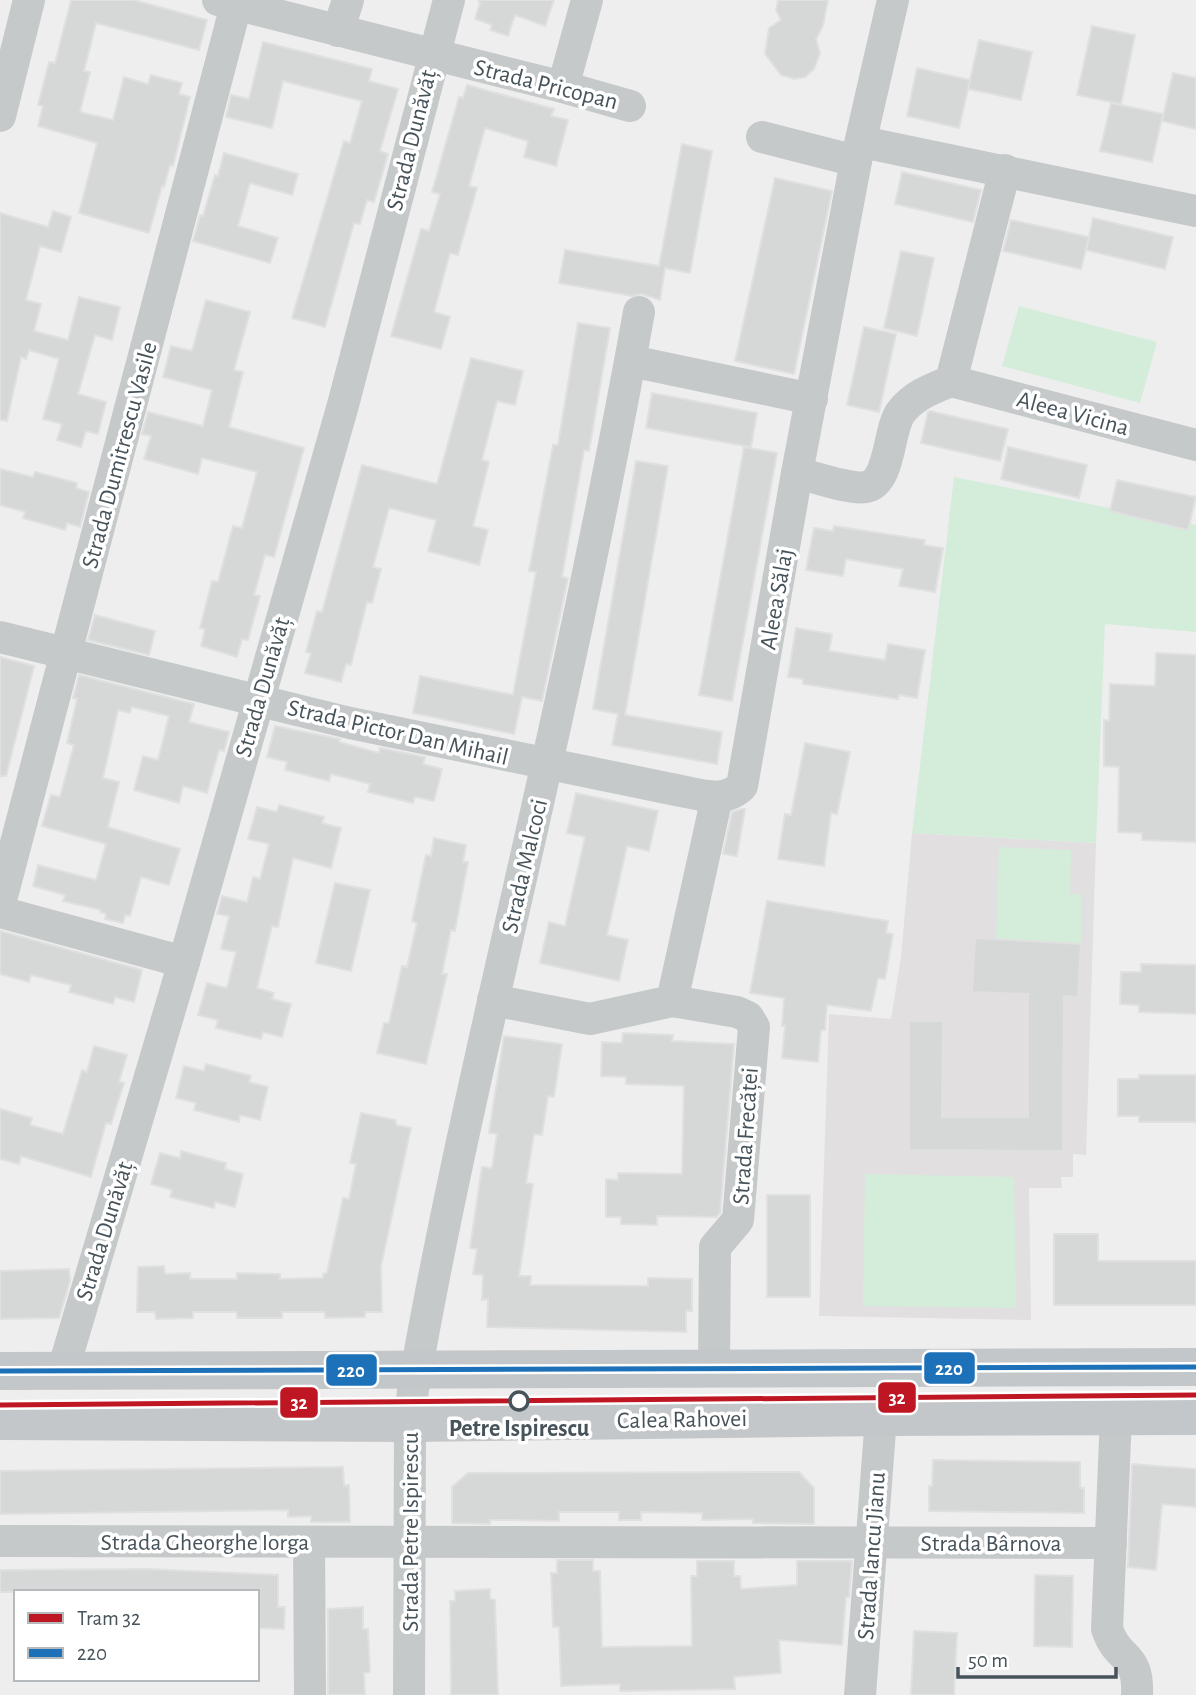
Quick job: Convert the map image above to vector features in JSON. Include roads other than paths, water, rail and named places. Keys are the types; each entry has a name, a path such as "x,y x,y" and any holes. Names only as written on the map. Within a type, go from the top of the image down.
{"main road":[{"name":"Calea Rahovei","path":"0,1371 1196,1367"},
{"name":"Calea Rahovei","path":"0,1421 410,1423 1196,1416"}],"street":[{"path":"0,116 29,0"},
{"path":"338,31 348,0"},
{"name":"Strada Dunăvăț","path":"63,1370 184,961 343,405 449,0"},
{"path":"563,87 587,0"},
{"name":"Aleea Sălaj","path":"717,797 734,794 742,786 811,399 859,151 892,0"},
{"name":"Strada Pricopan","path":"227,2 630,106"},
{"name":"Strada Dumitrescu Vasile","path":"0,904 67,652 227,2"},
{"path":"762,137 1005,170 1196,211"},
{"path":"797,473 852,486 868,487 885,468 900,413 918,395 951,381 1005,170"},
{"name":"Strada Malcoci","path":"416,1370 468,1111 547,765 639,312"},
{"path":"631,361 811,399"},
{"name":"Aleea Vicina","path":"951,381 1196,445"},
{"name":"Strada Pictor Dan Mihail","path":"0,636 350,723 547,765 717,797"},
{"path":"493,1000 590,1019 672,1001 717,797"},
{"path":"0,912 184,961"},
{"name":"Strada Frecăței","path":"672,1001 737,1012 748,1017 754,1027 738,1220 715,1247 715,1369"},
{"name":"Strada Petre Ispirescu","path":"409,1695 410,1423 416,1370"},
{"path":"1116,1416 1107,1629 1117,1649 1133,1663 1138,1679 1136,1695"},
{"name":"Strada Iancu Jianu","path":"860,1695 881,1417"},
{"name":"Strada Gheorghe Iorga","path":"0,1541 410,1543"},
{"path":"309,1543 310,1695"},
{"path":"410,1543 872,1543"},
{"name":"Strada Bârnova","path":"872,1543 1111,1543"}],"tram line":[{"name":"32","path":"0,1405 1196,1395"}],"place":[{"name":"Petre Ispirescu","path":"519,1401"}]}
